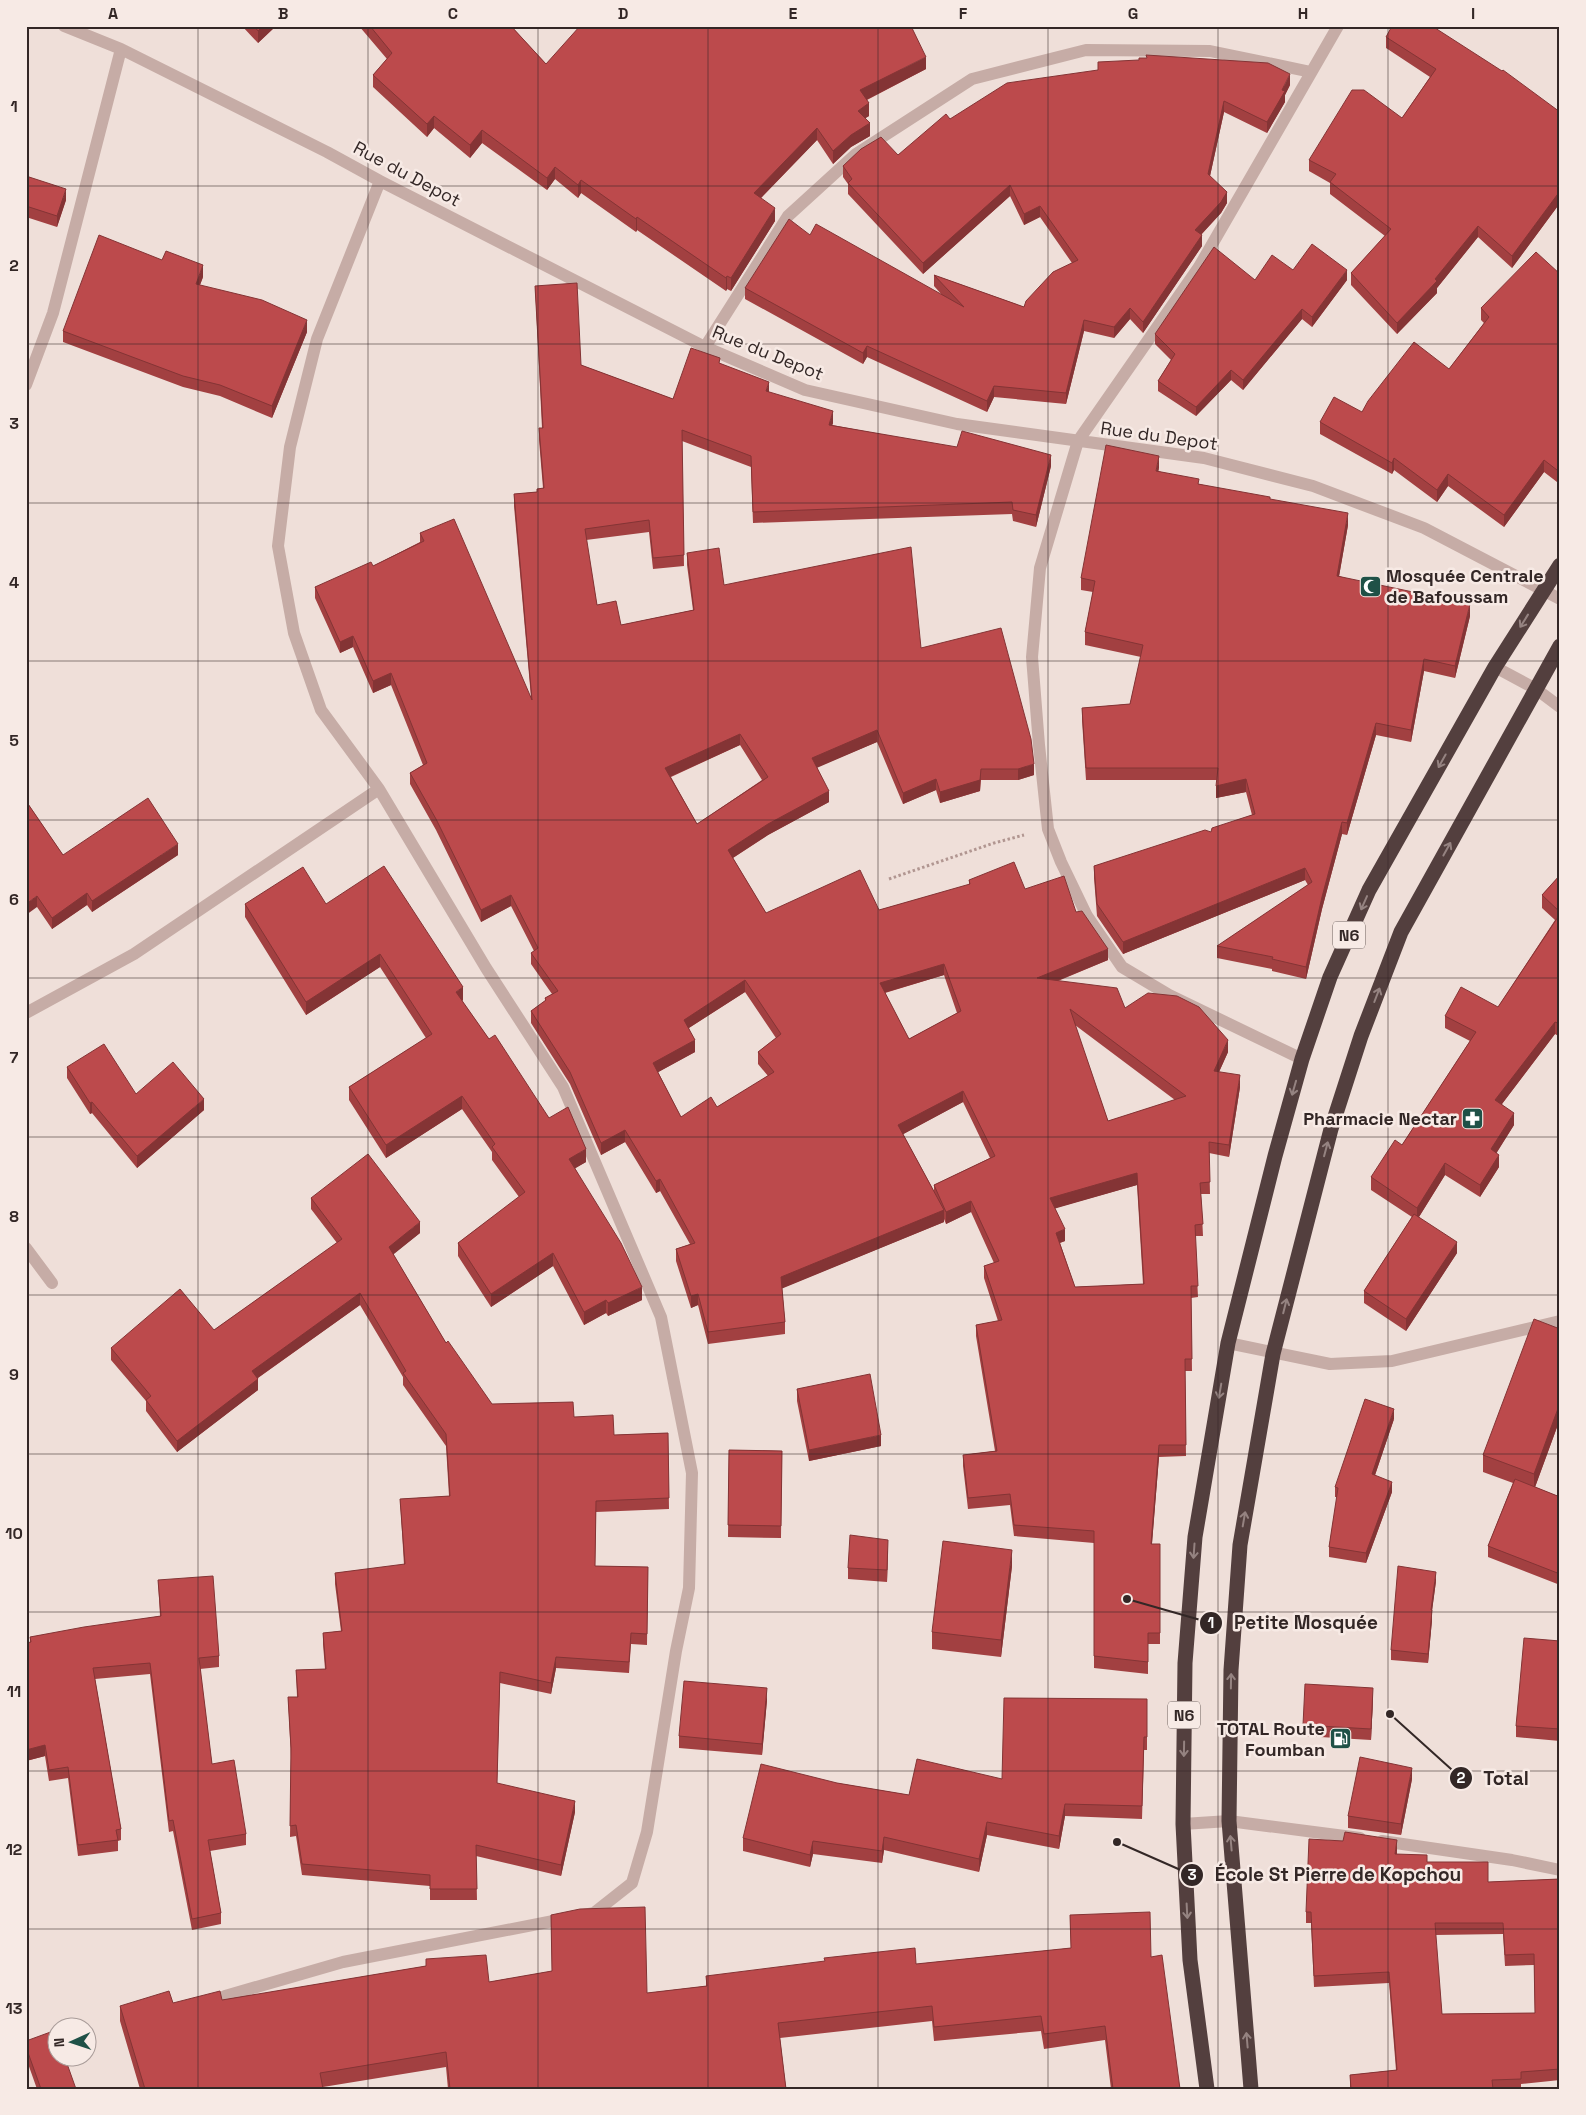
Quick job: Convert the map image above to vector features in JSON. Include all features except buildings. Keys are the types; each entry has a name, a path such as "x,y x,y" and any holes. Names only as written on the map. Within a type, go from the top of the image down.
{"highway":[{"name":"N6","path":"1207,2089 1190,1960 1183,1824 1185,1663 1195,1537 1228,1343 1275,1156 1302,1060 1330,977 1369,890 1495,667 1560,565"},
{"path":"1251,2089 1229,1821 1231,1670 1240,1545 1274,1354 1331,1129 1361,1036 1401,932 1560,646"}],"street":[{"name":"Rue du Depot","path":"64,26 121,49 327,152 705,347 805,390 957,424 1204,458 1313,486 1424,528 1560,599"},
{"path":"1302,1060 1169,995 1122,967 1087,916 1061,862 1048,829 1032,657 1040,568 1078,442 1199,267 1338,26"},
{"path":"26,384 53,312 121,49"},
{"path":"705,347 788,216 856,154 972,79 1086,50 1210,51 1310,72"},
{"path":"224,1996 343,1962 594,1913 632,1883 647,1832 676,1651 689,1588 692,1473 661,1317 563,1087 486,968 379,789 321,710 294,633 278,546 290,447 317,339 380,180"},
{"path":"1495,667 1536,689 1560,707"},
{"path":"26,1012 134,954 379,789"},
{"path":"26,1248 52,1283"},
{"path":"1228,1343 1330,1364 1392,1361 1560,1321"},
{"path":"1183,1824 1229,1821 1358,1837 1512,1860 1560,1870"}],"path":[{"path":"889,879 994,843 1048,829"}],"place":[{"name":"Mosquée Centrale de Bafoussam","path":"1370,586"},
{"name":"Pharmacie Nectar","path":"1473,1119"},
{"name":"Petite Mosquée","path":"1127,1599"},
{"name":"Total","path":"1390,1714"},
{"name":"TOTAL Route Foumban","path":"1341,1739"},
{"name":"École St Pierre de Kopchou","path":"1117,1842"}]}
